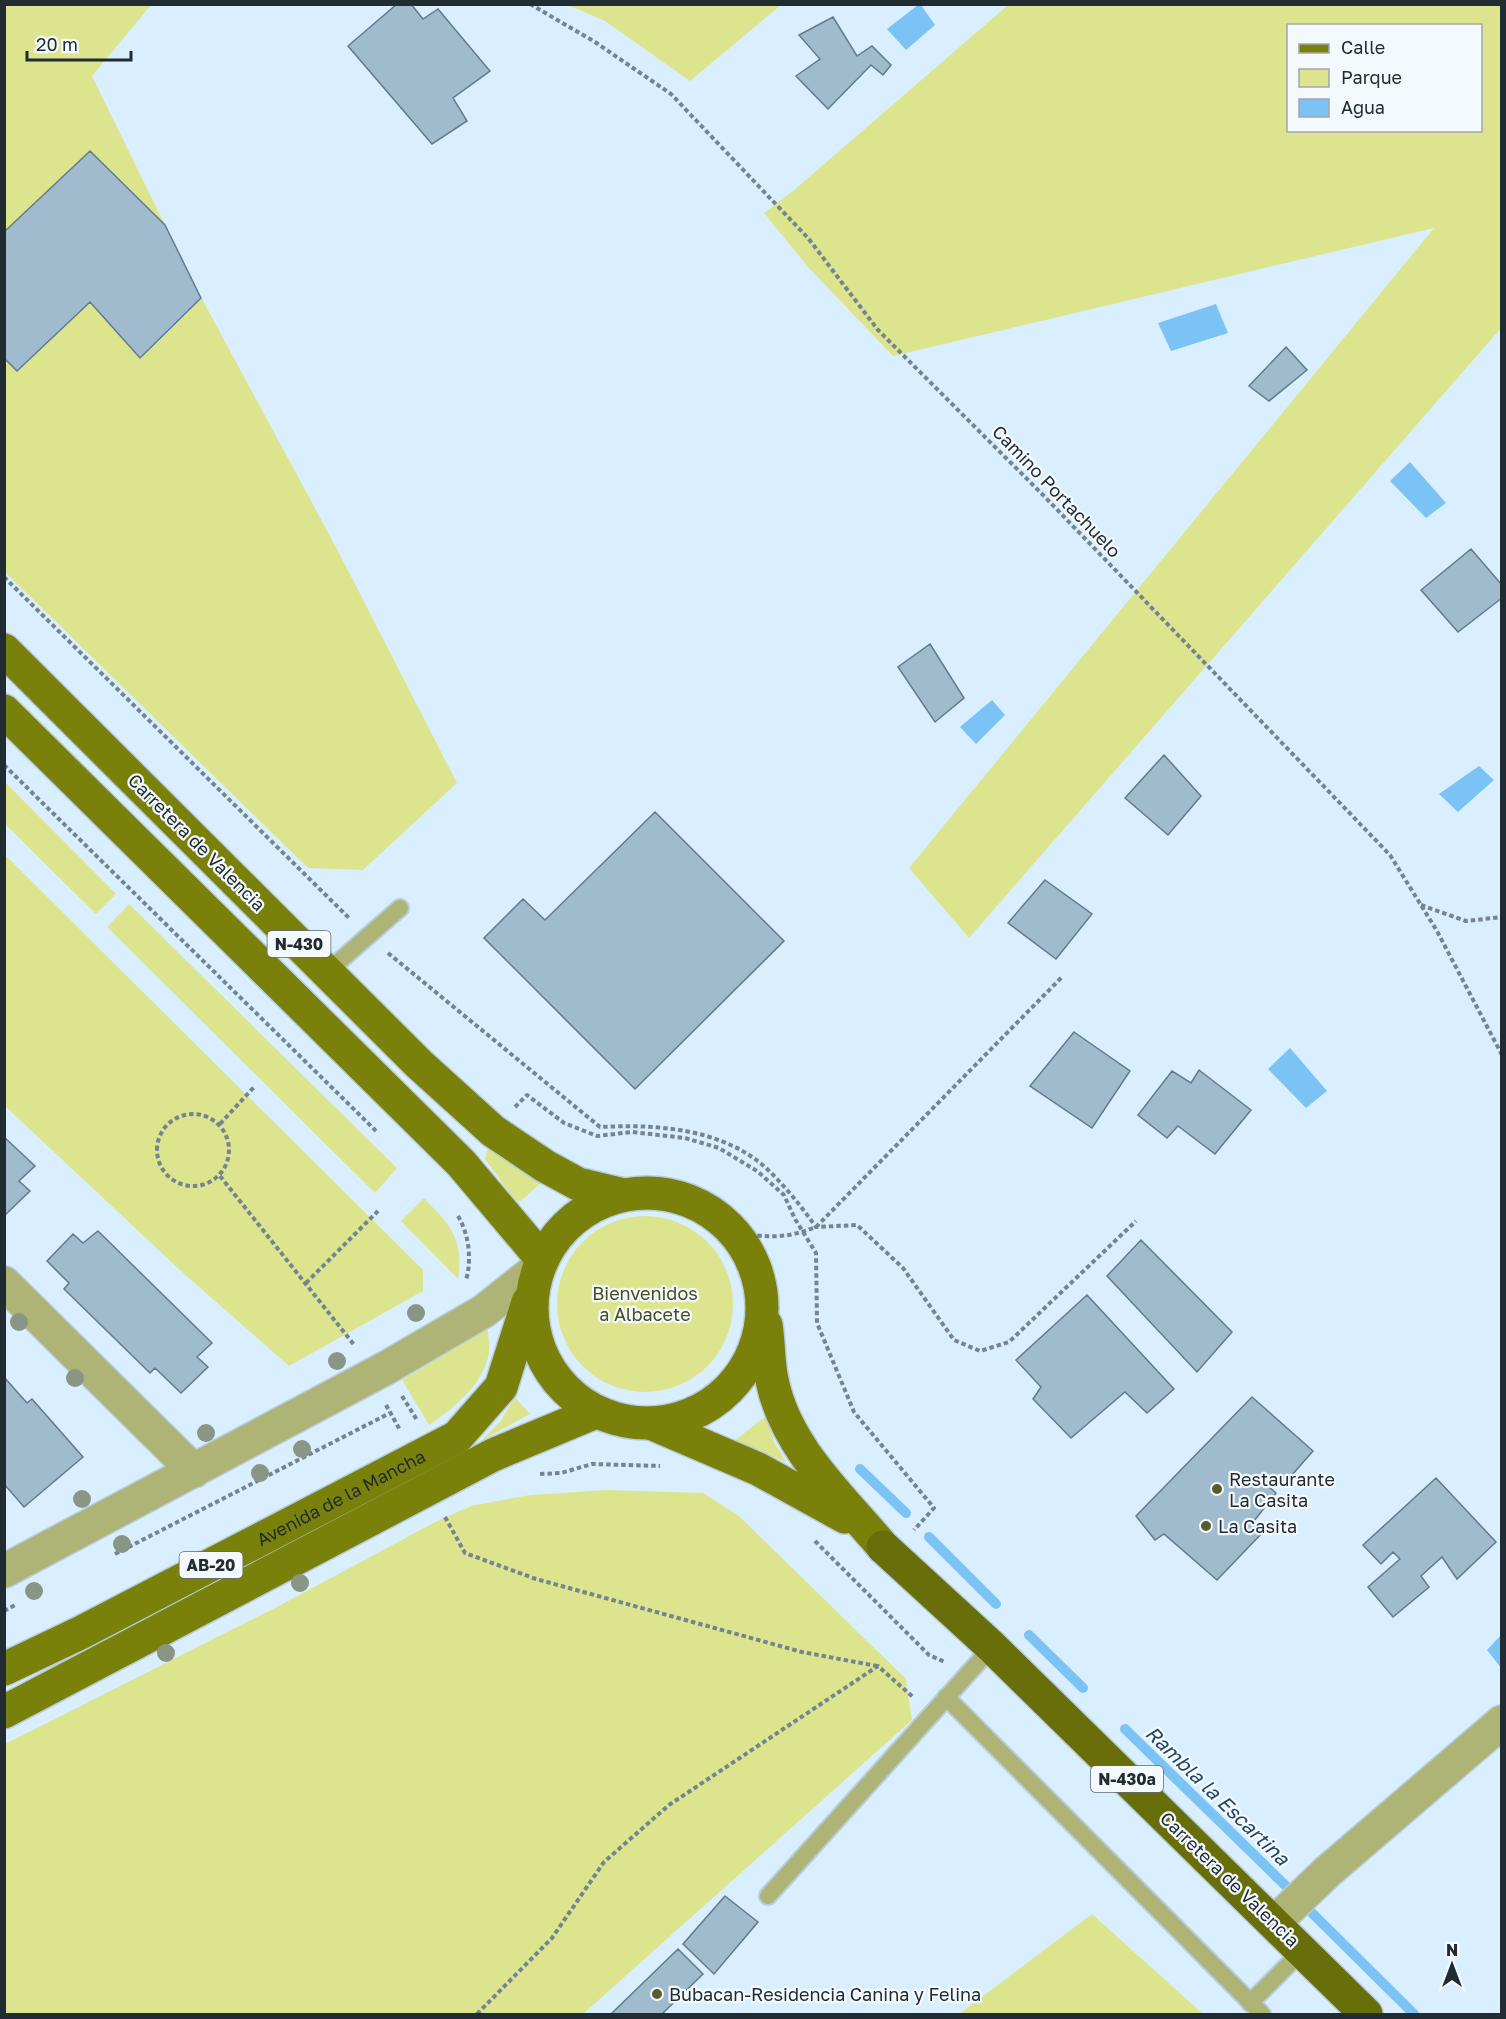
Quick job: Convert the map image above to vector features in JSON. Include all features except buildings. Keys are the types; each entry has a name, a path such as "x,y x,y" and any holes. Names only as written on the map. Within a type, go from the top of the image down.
{"highway":[{"name":"Carretera de Valencia","path":"883,1547 992,1647 1366,2014"}],"main road":[{"name":"Carretera de Valencia","path":"4,650 419,1064 493,1131 545,1166 578,1184 624,1195"},
{"name":"N-430","path":"4,711 461,1163 538,1270"},
{"path":"655,1192 684,1199 712,1212 735,1232 752,1259 762,1288 762,1327 749,1364 724,1395 716,1400 691,1415 653,1424 623,1421 596,1412 564,1389 542,1358 532,1321 538,1270 562,1229 590,1207 624,1195 655,1192"},
{"name":"Avenida de la Mancha","path":"4,1669 82,1632 410,1448 457,1437 501,1387 538,1270"},
{"name":"Carretera de Valencia","path":"762,1288 772,1380 787,1426 819,1473 883,1547"},
{"name":"Avenida de la Mancha","path":"4,1712 493,1455 596,1412"},
{"name":"Carretera de Valencia","path":"653,1424 758,1469 831,1507 883,1547"}],"street":[{"path":"4,1571 371,1377 484,1311 538,1270"},
{"path":"4,1283 194,1471"},
{"path":"1274,1923 1326,1872 1502,1722"}],"lane":[{"path":"327,972 400,908"},
{"path":"768,1896 992,1647"},
{"path":"946,1697 1256,2009 1302,1951"}],"path":[{"name":"Camino Portachuelo","path":"530,4 595,42 680,103 808,238 878,330 1043,495 1390,855 1421,904 1502,1055"},
{"path":"4,765 377,1132"},
{"path":"1421,904 1466,921 1502,917"},
{"path":"816,1227 1062,977"},
{"path":"220,1124 254,1087"},
{"path":"527,1095 564,1123 597,1136 632,1132 685,1138 719,1148 757,1171 784,1195 816,1253 817,1323 854,1412 934,1508"},
{"path":"186,1113 205,1115 220,1124 229,1140 230,1158 220,1176 203,1186 183,1185 166,1175 156,1157 158,1137 170,1121 186,1113"},
{"path":"220,1176 351,1338"},
{"path":"306,1283 378,1211"},
{"path":"454,1211 464,1226 468,1245 470,1268 464,1287"},
{"path":"735,1232 769,1238 803,1232 816,1227 856,1225 903,1268 954,1340 981,1351 1010,1342 1136,1221"},
{"path":"397,1388 420,1424"},
{"path":"381,1396 410,1448"},
{"path":"109,1557 390,1413"},
{"path":"534,1474 561,1473 592,1464 662,1466"},
{"path":"451,1532 465,1553 536,1579 802,1652 878,1666 932,1714"},
{"path":"813,1538 929,1655 968,1671"},
{"path":"4,1611 25,1600"},
{"path":"477,2014 552,1938 604,1863 661,1812 878,1666"}],"green space":[{"path":"781,4 690,81 605,21 568,5"},
{"path":"5,5 151,5 92,76 165,225 90,151 5,232"},
{"path":"1008,5 1501,5 1502,327 969,938 909,868 1434,228 893,356 808,267 764,213 793,191"},
{"path":"202,299 337,549 457,783 363,870 308,868 5,572 4,358 18,371 90,302 140,358"},
{"path":"5,782 116,894 96,914 5,824"},
{"path":"5,855 423,1270 423,1291 289,1366 181,1271 5,1106"},
{"path":"129,904 397,1168 375,1193 107,927"},
{"path":"491,1148 544,1180 521,1201 515,1200 485,1159 487,1151"},
{"path":"424,1198 448,1225 457,1242 458,1279 401,1221"},
{"name":"Bienvenidos a Albacete","path":"645,1216 679,1223 694,1231 707,1242 718,1255 726,1270 733,1304 726,1338 718,1353 707,1366 694,1377 679,1385 645,1392 611,1385 596,1377 583,1366 572,1353 564,1338 557,1304 564,1270 572,1255 583,1242 596,1231 611,1223"},
{"path":"488,1329 489,1353 481,1375 466,1395 429,1425 402,1380"},
{"path":"515,1397 530,1414 481,1441 500,1422"},
{"path":"766,1416 774,1442 786,1462 734,1441"},
{"path":"607,1490 703,1493 739,1516 906,1679 912,1720 583,2014 5,2014 5,1744 275,1608 437,1521 471,1506 530,1495"},
{"path":"1092,1914 1203,2014 959,2014"}],"water":[{"path":"921,5 935,25 906,50 887,29"},
{"path":"1216,304 1228,333 1171,351 1158,323"},
{"path":"1410,462 1446,503 1426,518 1390,481"},
{"path":"992,700 1005,715 976,744 960,727"},
{"path":"1479,766 1494,780 1458,812 1439,794"},
{"path":"1290,1048 1327,1091 1306,1108 1268,1069"},
{"path":"1501,1635 1501,1668 1487,1650"}],"waterway":[{"name":"Rambla la Escartina","path":"860,1469 906,1513"},
{"name":"Rambla la Escartina","path":"929,1537 996,1604"},
{"name":"Rambla la Escartina","path":"1029,1635 1083,1688"},
{"name":"Rambla la Escartina","path":"1125,1729 1286,1886"},
{"name":"Rambla la Escartina","path":"1312,1913 1414,2014"}],"place":[{"name":"Restaurante La Casita","path":"1217,1489"},
{"name":"La Casita","path":"1206,1526"},
{"name":"Bubacan-Residencia Canina y Felina","path":"657,1994"}]}
